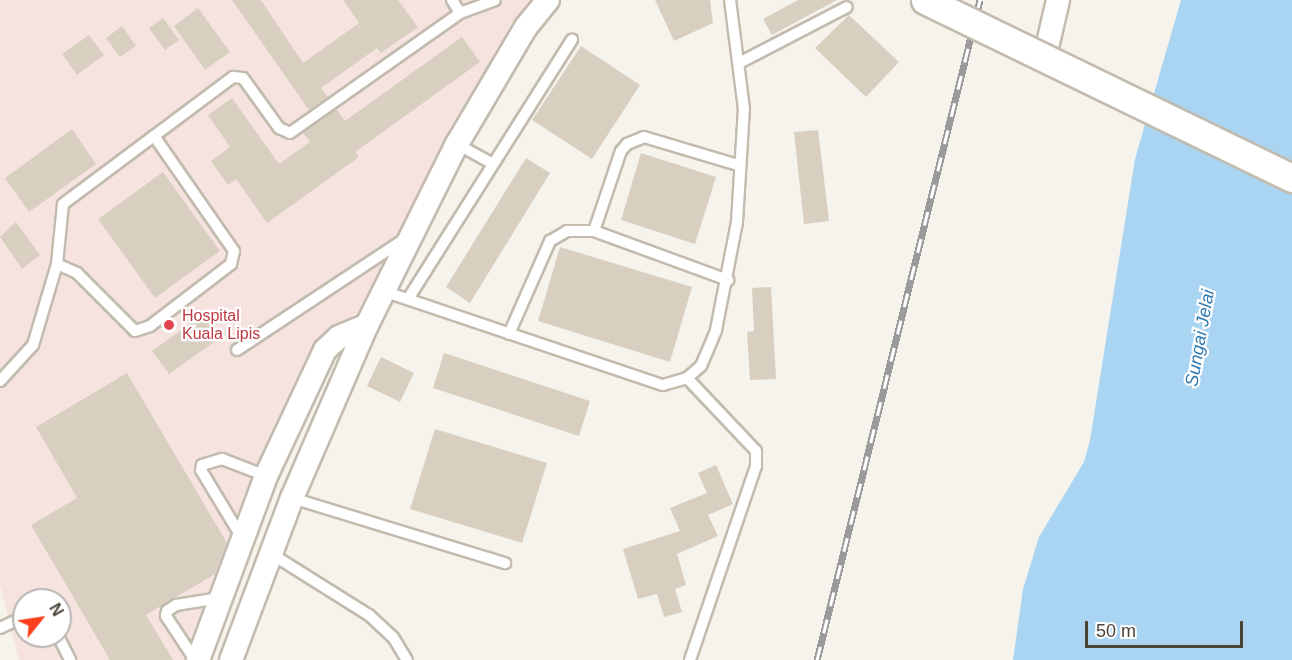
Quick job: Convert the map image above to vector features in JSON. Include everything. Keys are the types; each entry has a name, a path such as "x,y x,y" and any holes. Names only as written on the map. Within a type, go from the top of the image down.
{"street":[{"path":"231,660 292,498 368,325 386,292 411,234 457,144 526,27 548,0"},
{"path":"925,0 1045,56 1292,178"},
{"path":"1045,56 1058,0"},
{"path":"196,660 266,476 325,350 339,337 368,325"}],"lane":[{"path":"452,0 460,13"},
{"path":"0,381 33,345 57,264 63,204 233,77 243,78 279,128 290,133 460,13 495,0"},
{"path":"386,292 663,386 687,378 701,366 709,348 728,280 737,222 738,165 744,109 741,62 730,0"},
{"path":"741,62 847,7"},
{"path":"408,299 572,40"},
{"path":"57,264 77,273 135,331 150,326 231,264 234,251 154,136"},
{"path":"594,231 621,151 627,144 644,137 738,165"},
{"path":"457,144 493,164"},
{"path":"509,334 550,242 567,231 594,231 728,280"},
{"path":"237,350 411,234"},
{"path":"687,378 756,451 756,466 690,660"},
{"path":"242,538 201,470 202,465 222,459 266,476"},
{"path":"292,498 505,564"},
{"path":"270,553 369,615 393,638 407,660"},
{"path":"196,660 166,616 167,611 176,605 219,598"}],"shaded area":[{"name":"Hospital Kuala Lipis","path":"0,0 534,0 512,22 362,309 316,342 196,660 19,660 16,648 72,648 72,588 12,588 12,633 0,586"}],"water":[{"name":"Sungai Jelai","path":"1181,0 1292,0 1292,660 1013,660 1023,589 1039,537 1084,462 1090,440 1135,159"}],"building":[{"path":"232,0 261,0 303,63 359,23 343,0 398,0 418,27 381,53 377,48 321,88 328,97 309,110"},
{"path":"655,0 710,0 713,23 674,41"},
{"path":"798,0 837,0 772,35 763,19"},
{"path":"198,8 230,52 205,70 174,26"},
{"path":"849,15 899,62 866,97 815,48"},
{"path":"163,18 179,40 165,50 149,28"},
{"path":"122,26 136,46 120,57 106,38"},
{"path":"89,35 104,55 77,75 62,54"},
{"path":"462,37 480,62 355,152 359,157 267,223 236,179 228,185 211,161 230,147 208,115 232,98 279,164 310,142 303,133 336,109 345,121"},
{"path":"581,46 640,85 592,159 532,120"},
{"path":"72,129 96,164 29,212 5,178"},
{"path":"818,130 829,221 804,224 794,132"},
{"path":"641,153 716,177 695,244 621,220"},
{"path":"526,158 550,173 470,303 446,287"},
{"path":"163,172 220,251 155,298 98,219"},
{"path":"16,222 40,255 22,269 0,237"},
{"path":"560,247 692,287 670,362 538,321"},
{"path":"771,287 776,379 750,380 747,332 754,331 752,288"},
{"path":"204,314 221,337 169,374 152,351"},
{"path":"444,353 590,401 579,436 433,388"},
{"path":"381,357 414,373 400,402 367,386"},
{"path":"127,373 227,543 215,574 146,615 173,660 110,660 72,595 72,588 68,588 31,525 77,498 36,427"},
{"path":"435,429 547,463 522,543 410,509"},
{"path":"716,465 733,504 708,515 718,536 677,554 686,585 675,589 682,612 664,617 657,594 638,599 623,549 680,531 670,508 707,493 698,473"}],"railway":[{"path":"817,660 980,0"}],"place":[{"name":"Hospital Kuala Lipis","path":"169,325"}]}
